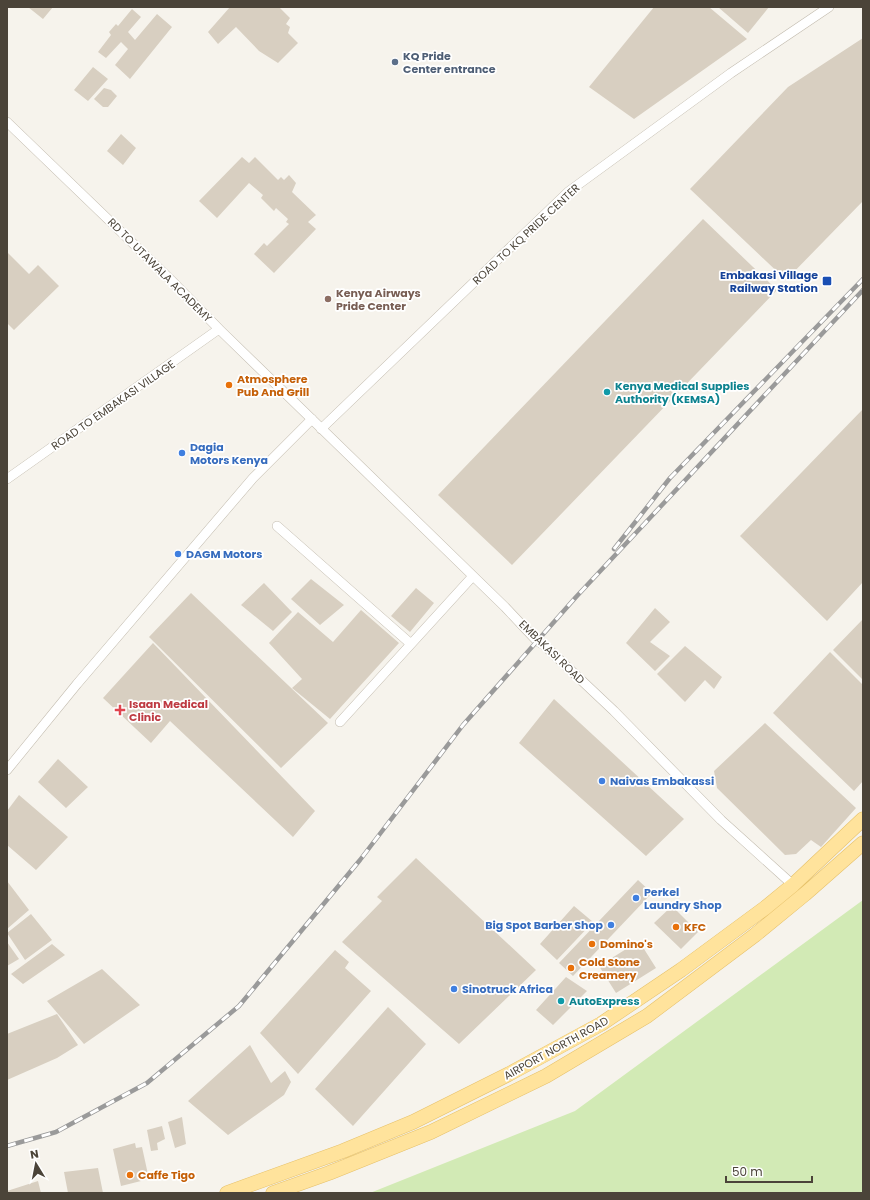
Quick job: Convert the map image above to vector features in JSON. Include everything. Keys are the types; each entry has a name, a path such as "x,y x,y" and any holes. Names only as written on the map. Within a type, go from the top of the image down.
{"main road":[{"name":"AIRPORT NORTH ROAD","path":"227,1193 343,1151 413,1122 510,1074 608,1019 681,970 765,908 793,885 863,819"},
{"name":"AIRPORT NORTH ROAD","path":"274,1193 431,1132 546,1076 647,1016 755,935 805,894 863,843"}],"street":[{"name":"ROAD TO KQ PRIDE CENTER","path":"321,429 568,192 731,74 829,7"},
{"name":"RD TO UTAWALA ACADEMY","path":"7,122 171,280 219,330 312,419"},
{"name":"ROAD TO EMBAKASI VILLAGE","path":"7,479 219,330"},
{"name":"EMBAKASI ROAD","path":"312,419 538,641 614,711 721,820 793,885"},
{"path":"7,770 77,684 253,478 312,419"},
{"path":"277,526 411,644"},
{"path":"340,722 473,576"}],"green space":[{"path":"863,900 863,1193 370,1193 575,1111"}],"building":[{"path":"28,7 53,7 43,19"},
{"path":"230,7 279,7 290,18 286,24 290,27 288,33 298,43 278,63 259,51 236,27 218,44 208,32"},
{"path":"654,7 709,7 747,39 634,119 589,87"},
{"path":"718,7 769,7 748,33"},
{"path":"132,9 141,17 128,32 135,40 157,14 172,27 130,79 115,65 128,49 121,42 106,58 98,52 111,35 109,32 116,24 118,26"},
{"path":"863,38 863,201 786,280 690,189 788,87"},
{"path":"93,67 108,79 88,101 74,90"},
{"path":"104,88 111,90 117,96 108,107 103,107 94,99"},
{"path":"121,134 136,148 123,165 107,151"},
{"path":"242,157 249,163 255,157 278,180 281,177 284,180 289,175 296,183 292,192 316,215 308,222 316,229 274,273 254,254 264,243 267,246 289,224 286,222 288,219 276,208 274,211 261,198 263,195 249,183 217,218 199,201"},
{"name":"Kenya Medical Supplies Authority (KEMSA)","path":"703,219 777,290 512,565 438,495"},
{"path":"7,252 29,274 38,265 59,286 14,330 7,323"},
{"path":"863,409 863,582 827,621 740,536"},
{"path":"311,579 344,605 320,625 291,599"},
{"path":"264,583 292,612 273,631 241,605"},
{"path":"416,588 434,603 410,632 391,616"},
{"path":"191,593 328,723 281,768 149,637"},
{"path":"655,608 670,622 650,642 670,656 655,671 626,643"},
{"path":"361,610 399,643 330,719 292,688 302,679 269,643 298,612 333,642"},
{"path":"863,619 863,680 833,650"},
{"path":"153,643 315,811 293,837 170,721 151,743 103,698"},
{"path":"685,646 722,677 714,689 705,680 685,702 657,674"},
{"path":"830,652 863,685 863,781 854,791 773,713"},
{"name":"Naivas Embakassi","path":"554,699 684,819 646,856 519,743"},
{"path":"765,723 856,808 821,847 811,840 796,854 785,855 717,788 714,771"},
{"path":"58,759 88,787 66,808 38,782"},
{"path":"19,795 68,837 36,870 7,845 7,811"},
{"path":"416,858 536,970 459,1044 342,942 382,901 377,897"},
{"path":"638,880 652,893 573,976 559,963"},
{"path":"7,881 29,910 7,929"},
{"path":"574,906 593,922 557,960 540,944"},
{"name":"KFC","path":"672,906 698,932 681,949 654,923"},
{"path":"31,914 52,940 25,960 7,933"},
{"path":"639,941 656,968 616,993 599,966"},
{"path":"7,942 19,959 7,966"},
{"path":"52,944 65,955 23,984 11,974"},
{"path":"335,950 349,962 345,968 371,991 298,1074 260,1033"},
{"path":"102,969 140,1005 84,1044 47,1001"},
{"name":"AutoExpress","path":"566,977 587,991 553,1025 536,1010"},
{"path":"388,1007 426,1044 353,1126 315,1089"},
{"path":"57,1014 78,1045 57,1058 7,1080 7,1034"},
{"path":"250,1045 271,1083 285,1071 291,1082 284,1095 228,1135 188,1101"},
{"path":"182,1117 186,1144 175,1148 168,1122"},
{"path":"162,1126 165,1139 157,1143 158,1150 151,1151 147,1130"},
{"path":"135,1143 136,1148 142,1147 149,1179 121,1186 113,1149"},
{"path":"98,1168 103,1193 68,1193 64,1172"},
{"path":"38,1181 41,1193 7,1193 7,1191"}],"railway":[{"path":"614,549 670,478 863,279"},
{"path":"7,1146 56,1132 147,1083 239,1006 360,860 463,725 576,597 863,290"}],"place":[{"name":"KQ Pride Center entrance","path":"395,62"},
{"name":"Embakasi Village Railway Station","path":"827,281"},
{"name":"Kenya Airways Pride Center","path":"328,299"},
{"name":"Atmosphere Pub And Grill","path":"229,385"},
{"name":"Kenya Medical Supplies Authority (KEMSA)","path":"607,392"},
{"name":"Dagia Motors Kenya","path":"182,453"},
{"name":"DAGM Motors","path":"178,554"},
{"name":"Isaan Medical Clinic","path":"120,710"},
{"name":"Naivas Embakassi","path":"602,781"},
{"name":"Perkel Laundry Shop","path":"636,898"},
{"name":"Big Spot Barber Shop","path":"611,925"},
{"name":"KFC","path":"676,927"},
{"name":"Domino's","path":"592,944"},
{"name":"Cold Stone Creamery","path":"571,968"},
{"name":"Sinotruck Africa","path":"454,989"},
{"name":"AutoExpress","path":"561,1001"},
{"name":"Caffe Tigo","path":"130,1175"}]}
